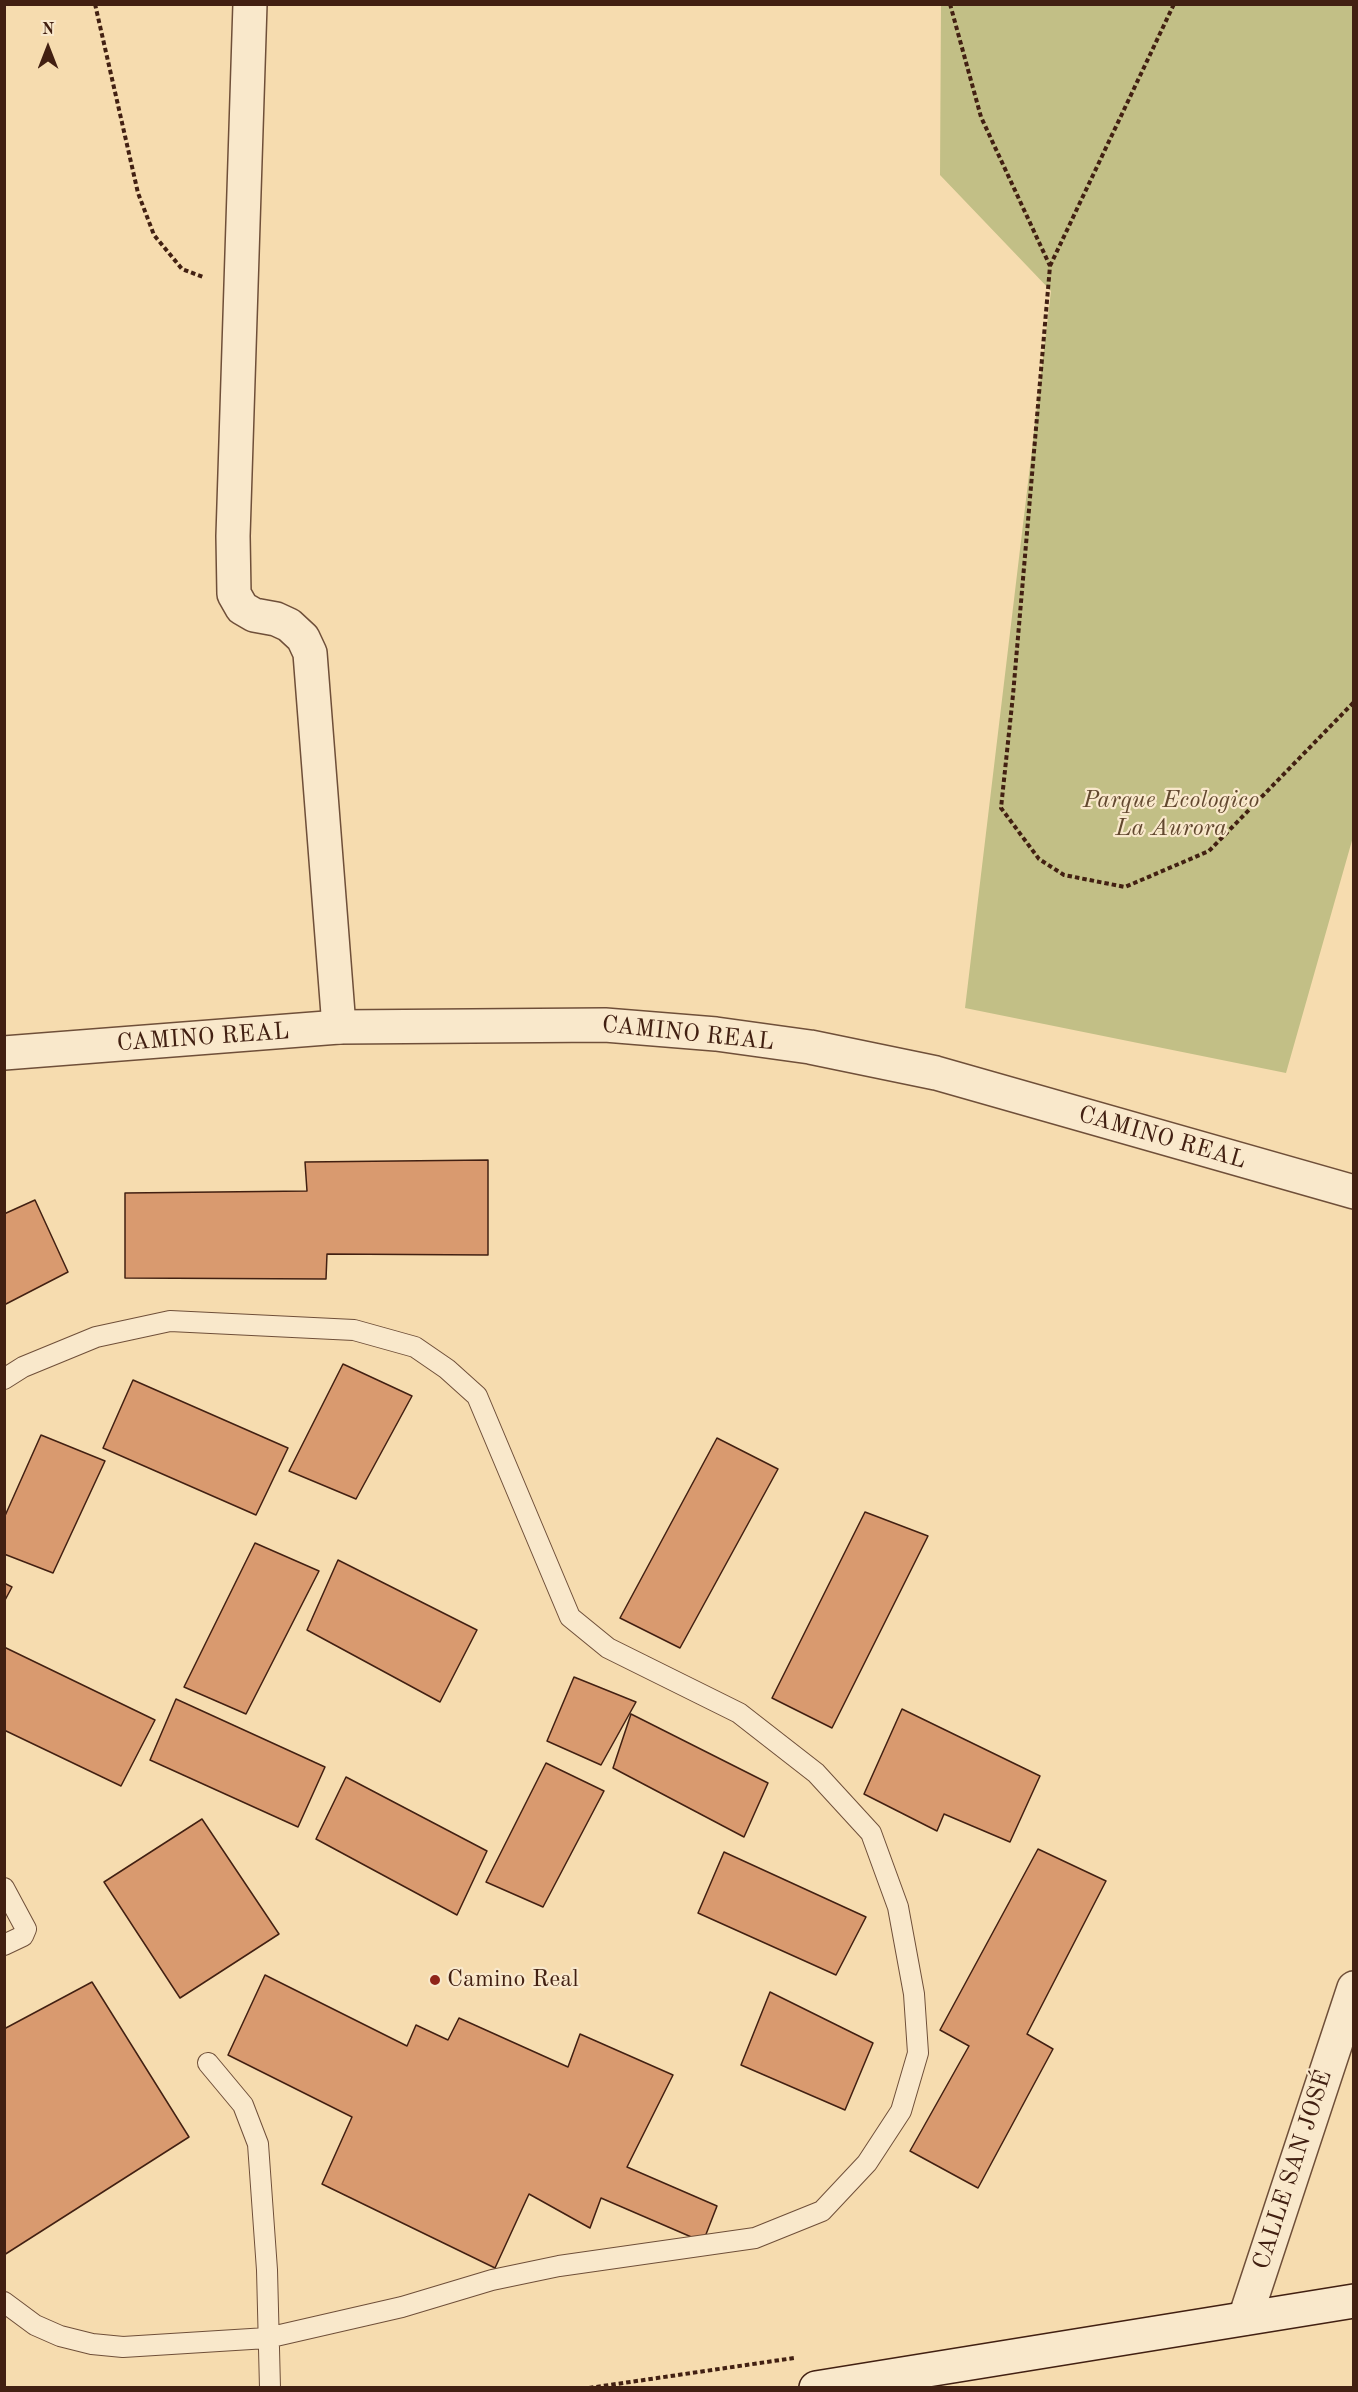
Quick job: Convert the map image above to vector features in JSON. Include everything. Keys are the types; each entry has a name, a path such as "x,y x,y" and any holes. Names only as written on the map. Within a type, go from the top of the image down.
{"street":[{"path":"250,4 233,537 234,594 242,608 254,615 276,619 289,625 303,638 310,653 339,1027"},
{"name":"CAMINO REAL","path":"4,1053 339,1027 605,1025 716,1034 810,1047 936,1073 1353,1192"},
{"name":"CALLE SAN JOSÉ","path":"1245,2318 1353,1988"},
{"path":"816,2388 1353,2301"}],"lane":[{"path":"4,1379 23,1367 96,1336 170,1321 354,1330 415,1347 447,1369 477,1396 570,1617 608,1648 739,1713 816,1773 871,1833 898,1907 914,1994 918,2053 901,2111 867,2163 822,2211 755,2238 559,2266 492,2280 402,2307 267,2338 123,2347 92,2344 60,2336 35,2325 4,2302"},
{"path":"4,1888 26,1929 23,1936 4,1945"},
{"path":"208,2063 243,2105 258,2144 267,2270 270,2388"}],"path":[{"path":"94,4 138,193 154,235 182,269 240,292"},
{"path":"950,4 981,117 1050,266"},
{"path":"1174,4 1050,266 1001,808 1039,859 1064,875 1125,887 1209,851 1353,702"}],"green space":[{"name":"Parque Ecologico La Aurora","path":"941,5 1353,5 1353,837 1286,1073 965,1008 1051,291 940,175"}],"building":[{"path":"488,1160 488,1255 327,1254 326,1279 125,1278 125,1193 307,1191 305,1162"},
{"path":"35,1200 68,1272 4,1305 4,1214"},
{"path":"343,1364 412,1396 356,1499 289,1471"},
{"path":"133,1380 288,1448 256,1515 103,1448"},
{"path":"41,1435 105,1461 53,1573 4,1554 4,1518"},
{"path":"717,1438 778,1469 680,1648 620,1618"},
{"path":"865,1512 928,1536 832,1728 772,1698"},
{"path":"255,1543 319,1571 246,1714 184,1687"},
{"path":"338,1560 477,1630 440,1702 307,1630"},
{"path":"4,1583 12,1587 4,1602"},
{"path":"4,1647 155,1720 121,1786 4,1730"},
{"path":"574,1677 636,1702 601,1765 547,1741"},
{"path":"176,1699 325,1767 298,1827 150,1760"},
{"path":"902,1709 1040,1776 1010,1842 944,1814 937,1831 864,1794"},
{"path":"631,1714 768,1783 744,1837 613,1768"},
{"path":"546,1763 604,1791 543,1907 486,1882"},
{"path":"346,1777 487,1851 457,1915 316,1839"},
{"path":"202,1819 279,1934 180,1998 104,1882"},
{"path":"1038,1849 1106,1881 1027,2034 1053,2049 978,2188 910,2151 969,2046 940,2030"},
{"path":"724,1852 866,1917 836,1975 698,1913"},
{"path":"265,1975 407,2046 416,2025 448,2040 459,2018 568,2067 580,2034 673,2075 627,2167 717,2206 703,2242 601,2198 590,2228 529,2194 495,2268 322,2184 352,2117 228,2055"},
{"path":"92,1982 189,2137 4,2255 4,2029"},
{"path":"770,1992 873,2043 845,2110 741,2065"}],"place":[{"name":"Camino Real","path":"435,1980"}]}
